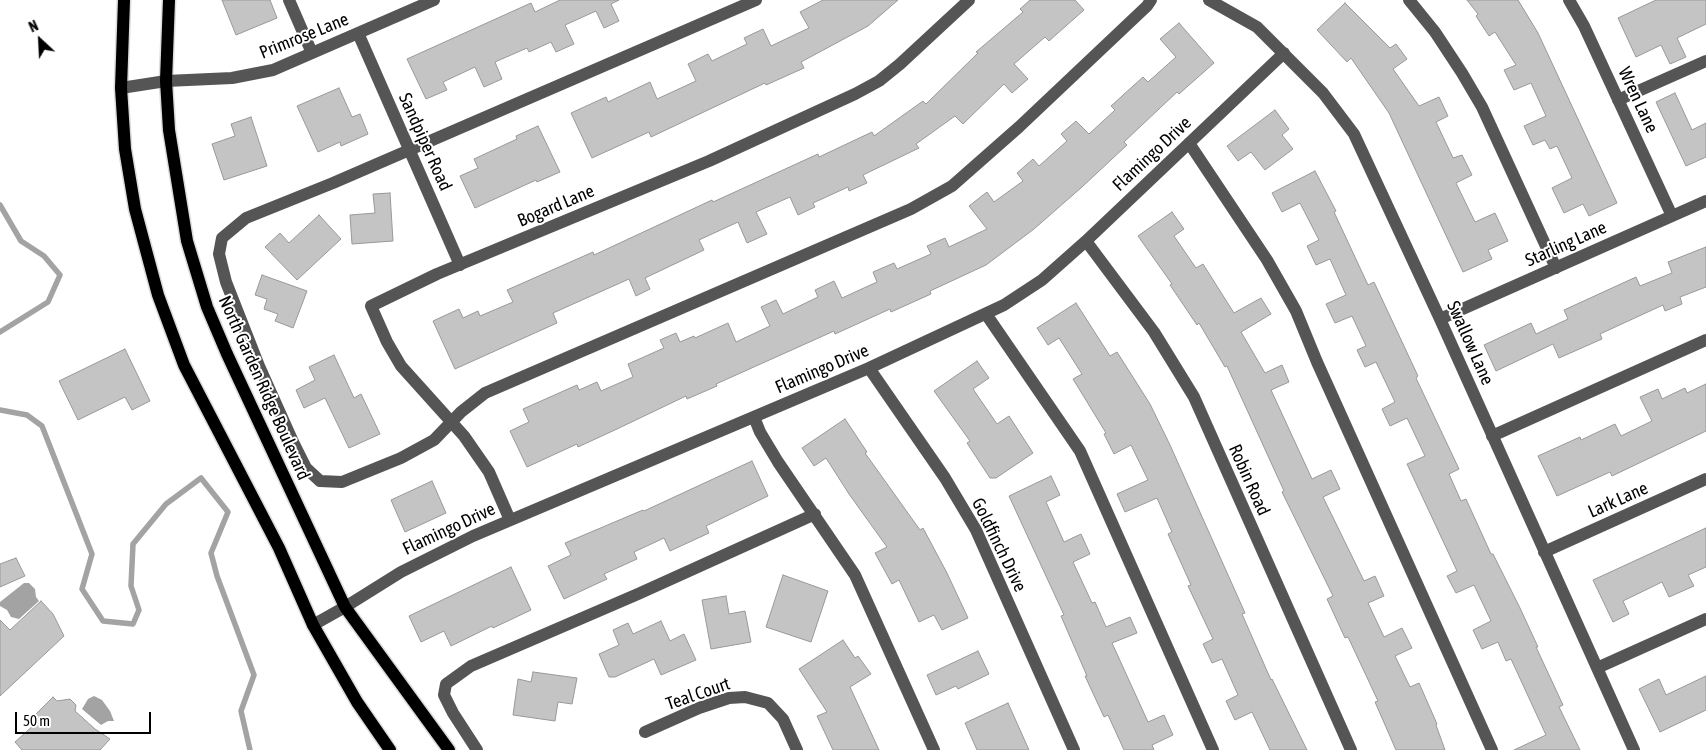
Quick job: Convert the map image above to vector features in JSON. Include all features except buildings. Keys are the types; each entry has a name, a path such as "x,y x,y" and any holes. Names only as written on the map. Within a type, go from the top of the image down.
{"main road":[{"path":"124,0 121,88 125,149 135,208 158,295 184,366 279,548 313,625 357,702 390,750"},
{"name":"North Garden Ridge Boulevard","path":"169,0 166,81 169,130 188,241 207,307 231,364 345,607 449,750"}],"street":[{"path":"289,0 312,53"},
{"name":"Primrose Lane","path":"121,88 166,81 232,78 273,70 434,0"},
{"path":"756,0 333,183 246,218 222,238 219,254 229,290 259,366 306,468 320,481 342,482 401,458 434,440 451,422 485,393 911,209 952,186 1019,127 1152,0"},
{"name":"Bogard Lane","path":"510,520 489,472 464,436 401,366 370,306 460,265 709,161 855,94 879,81 900,64 969,0"},
{"name":"Swallow Lane","path":"1209,0 1257,27 1323,93 1354,134 1440,319 1634,750"},
{"path":"1408,0 1435,32 1462,72 1482,107 1556,268"},
{"name":"Wren Lane","path":"1569,0 1584,26 1672,216"},
{"name":"Sandpiper Road","path":"358,33 460,265"},
{"name":"Flamingo Drive","path":"313,625 400,572 439,552 869,368 1004,305 1042,280 1086,241 1284,53"},
{"path":"1618,100 1706,60"},
{"path":"1189,144 1267,260 1296,311 1317,362 1492,750"},
{"name":"Starling Lane","path":"1440,319 1706,201"},
{"name":"Robin Road","path":"1086,241 1154,332 1194,397 1351,750"},
{"path":"986,314 1080,451 1213,750"},
{"path":"1492,436 1706,340"},
{"name":"Goldfinch Drive","path":"869,368 945,478 976,530 1074,750"},
{"path":"754,417 760,432 778,462 855,575 934,750"},
{"name":"Lark Lane","path":"1544,552 1706,479"},
{"path":"477,750 453,713 444,695 446,684 452,679 471,666 638,594 815,514"},
{"path":"1597,668 1706,619"},
{"name":"Teal Court","path":"645,732 700,708 729,698 745,697 768,703 783,719 797,750"}],"shaded area":[{"path":"24,583 29,583 35,589 36,597 39,601 19,619 11,617 7,610 0,606 0,602"},
{"path":"94,696 102,700 114,721 108,721 101,725 82,709 88,699"}],"waterway":[{"path":"0,205 21,241 44,256 60,275 48,302 0,332"},
{"path":"0,410 27,415 42,426 92,554 82,589 103,621 133,624 139,610 131,586 133,544 166,504 201,478 228,512 211,553 217,576 254,675 241,711 250,750"}]}
